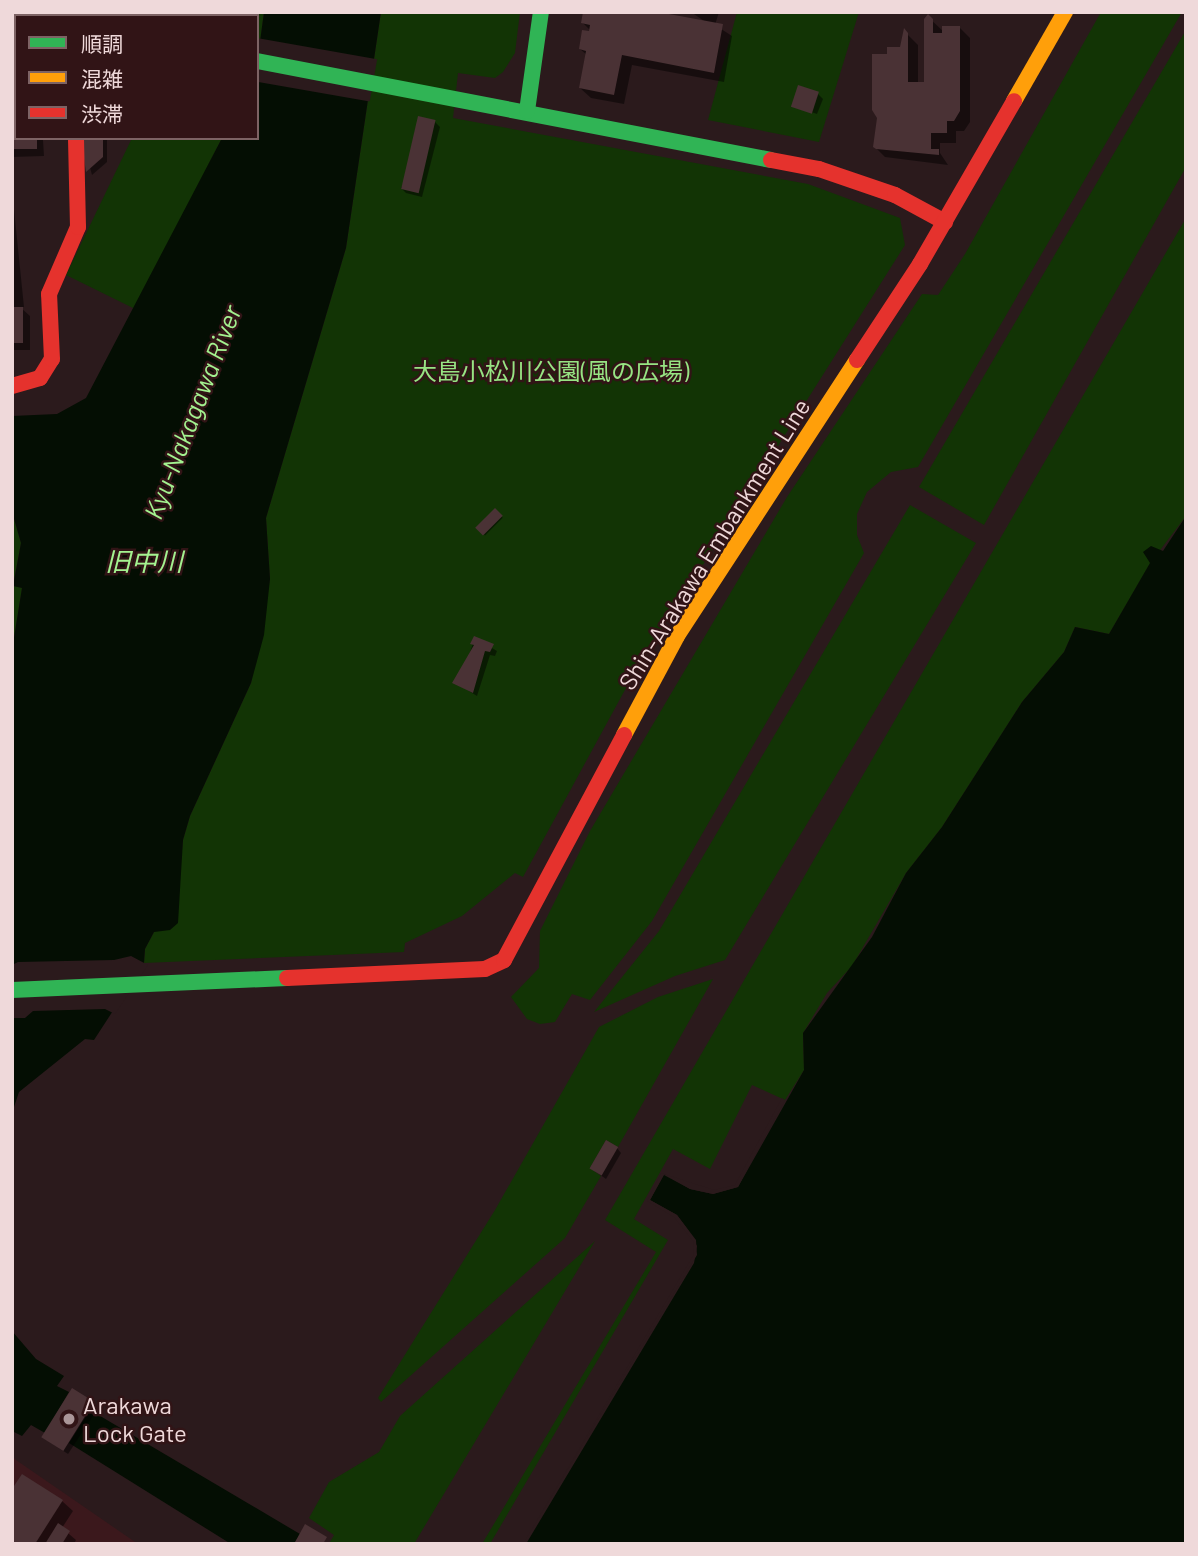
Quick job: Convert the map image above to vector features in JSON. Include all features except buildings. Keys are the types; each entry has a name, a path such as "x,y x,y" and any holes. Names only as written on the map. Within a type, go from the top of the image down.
{"street":[{"path":"527,111 541,12"},
{"name":"Shin-Arakawa Embankment Line","path":"12,990 485,969 499,965 513,949 562,845 677,636 945,222 1065,12"},
{"path":"259,61 819,169 895,195 945,222"},
{"path":"12,386 40,378 52,359 49,294 78,226 76,140"}],"shaded area":[{"path":"12,1456 16,1460 138,1544 12,1544"}],"green space":[{"path":"264,12 259,49 259,14 168,14"},
{"name":"大島小松川公園(風の広場)","path":"381,12 520,12 515,53 503,72 495,78 458,73 453,118 808,184 900,218 905,245 632,677 523,877 515,873 462,916 405,943 404,952 144,963 145,949 154,932 175,919 183,840 190,816 251,683 270,579 266,518 346,248"},
{"path":"737,12 859,12 819,142 708,120"},
{"path":"1101,12 1182,12 918,467 891,472 867,492 857,514 857,535 864,553 652,921 590,1000 572,994 555,1022 540,1024 527,1019 511,997 539,968 540,931 590,831 787,497 922,294 938,295 965,254"},
{"path":"1186,30 1186,167 984,525 919,487"},
{"path":"131,140 221,140 135,309 66,275"},
{"path":"1186,218 1186,516 1151,562 1109,634 1075,627 1064,652 1022,702 942,827 906,873 852,966 827,993 803,1033 804,1070 785,1100 752,1085 710,1169 673,1149 634,1219 668,1240 490,1544 482,1544 656,1252 605,1220"},
{"path":"910,505 976,543 725,960 675,976 594,1012 659,931"},
{"path":"12,512 21,543 13,585 22,588 12,650"},
{"path":"713,979 618,1147 606,1140 590,1168 601,1176 565,1238 381,1402 378,1398 495,1210 599,1027 658,997"},
{"path":"595,1241 414,1544 330,1542 334,1535 309,1518 329,1482 379,1452 400,1416"}],"water":[{"name":"旧中川","path":"264,12 381,12 346,248 266,518 270,579 264,635 251,683 190,816 183,840 178,923 170,930 154,932 145,949 144,963 94,1040 85,1039 19,1092 12,1113 12,650 22,588 13,586 21,543 12,512 12,416 57,414 86,398 221,140 259,140 259,49"},
{"path":"1186,516 1186,1544 526,1544 694,1263 697,1246 688,1230 677,1215 650,1200 664,1174 690,1189 713,1194 738,1187 804,1070 803,1033 872,937 906,873 942,827 1022,702 1064,652 1075,627 1109,634 1150,563 1143,552 1151,546 1163,551"},
{"path":"12,1331 36,1359 64,1376 57,1386 69,1392 45,1433 31,1425 22,1436 12,1431"},
{"path":"90,1410 300,1534 294,1544 231,1544 69,1443"}],"pier":[{"path":"259,38 377,59 370,102 259,82"},
{"path":"131,956 148,965 115,1014 105,1009 33,1011 25,1018 12,1018 12,965 18,962 114,960"},
{"path":"782,1098 785,1100 738,1187 713,1194 690,1189 664,1175 650,1200 677,1215 696,1240 697,1255 523,1544 694,1254 693,1241 674,1217 647,1201 661,1173 714,1190 735,1185"}],"traffic: fast":[{"path":"527,111 541,12"},
{"path":"259,61 771,160"},
{"path":"12,990 287,978"}],"traffic: slow":[{"path":"1014,101 1065,12"},
{"path":"624,735 677,636 857,360"}],"traffic: jam":[{"path":"857,360 920,264 1014,101"},
{"path":"12,386 40,378 52,359 49,294 78,227 76,140"},
{"path":"771,160 819,169 895,195 945,222"},
{"path":"287,978 485,969 504,960 624,735"}],"place":[{"name":"Arakawa Lock Gate","path":"69,1419"}],"water label":[{"name":"Kyu-Nakagawa River","path":"192,412"}]}
